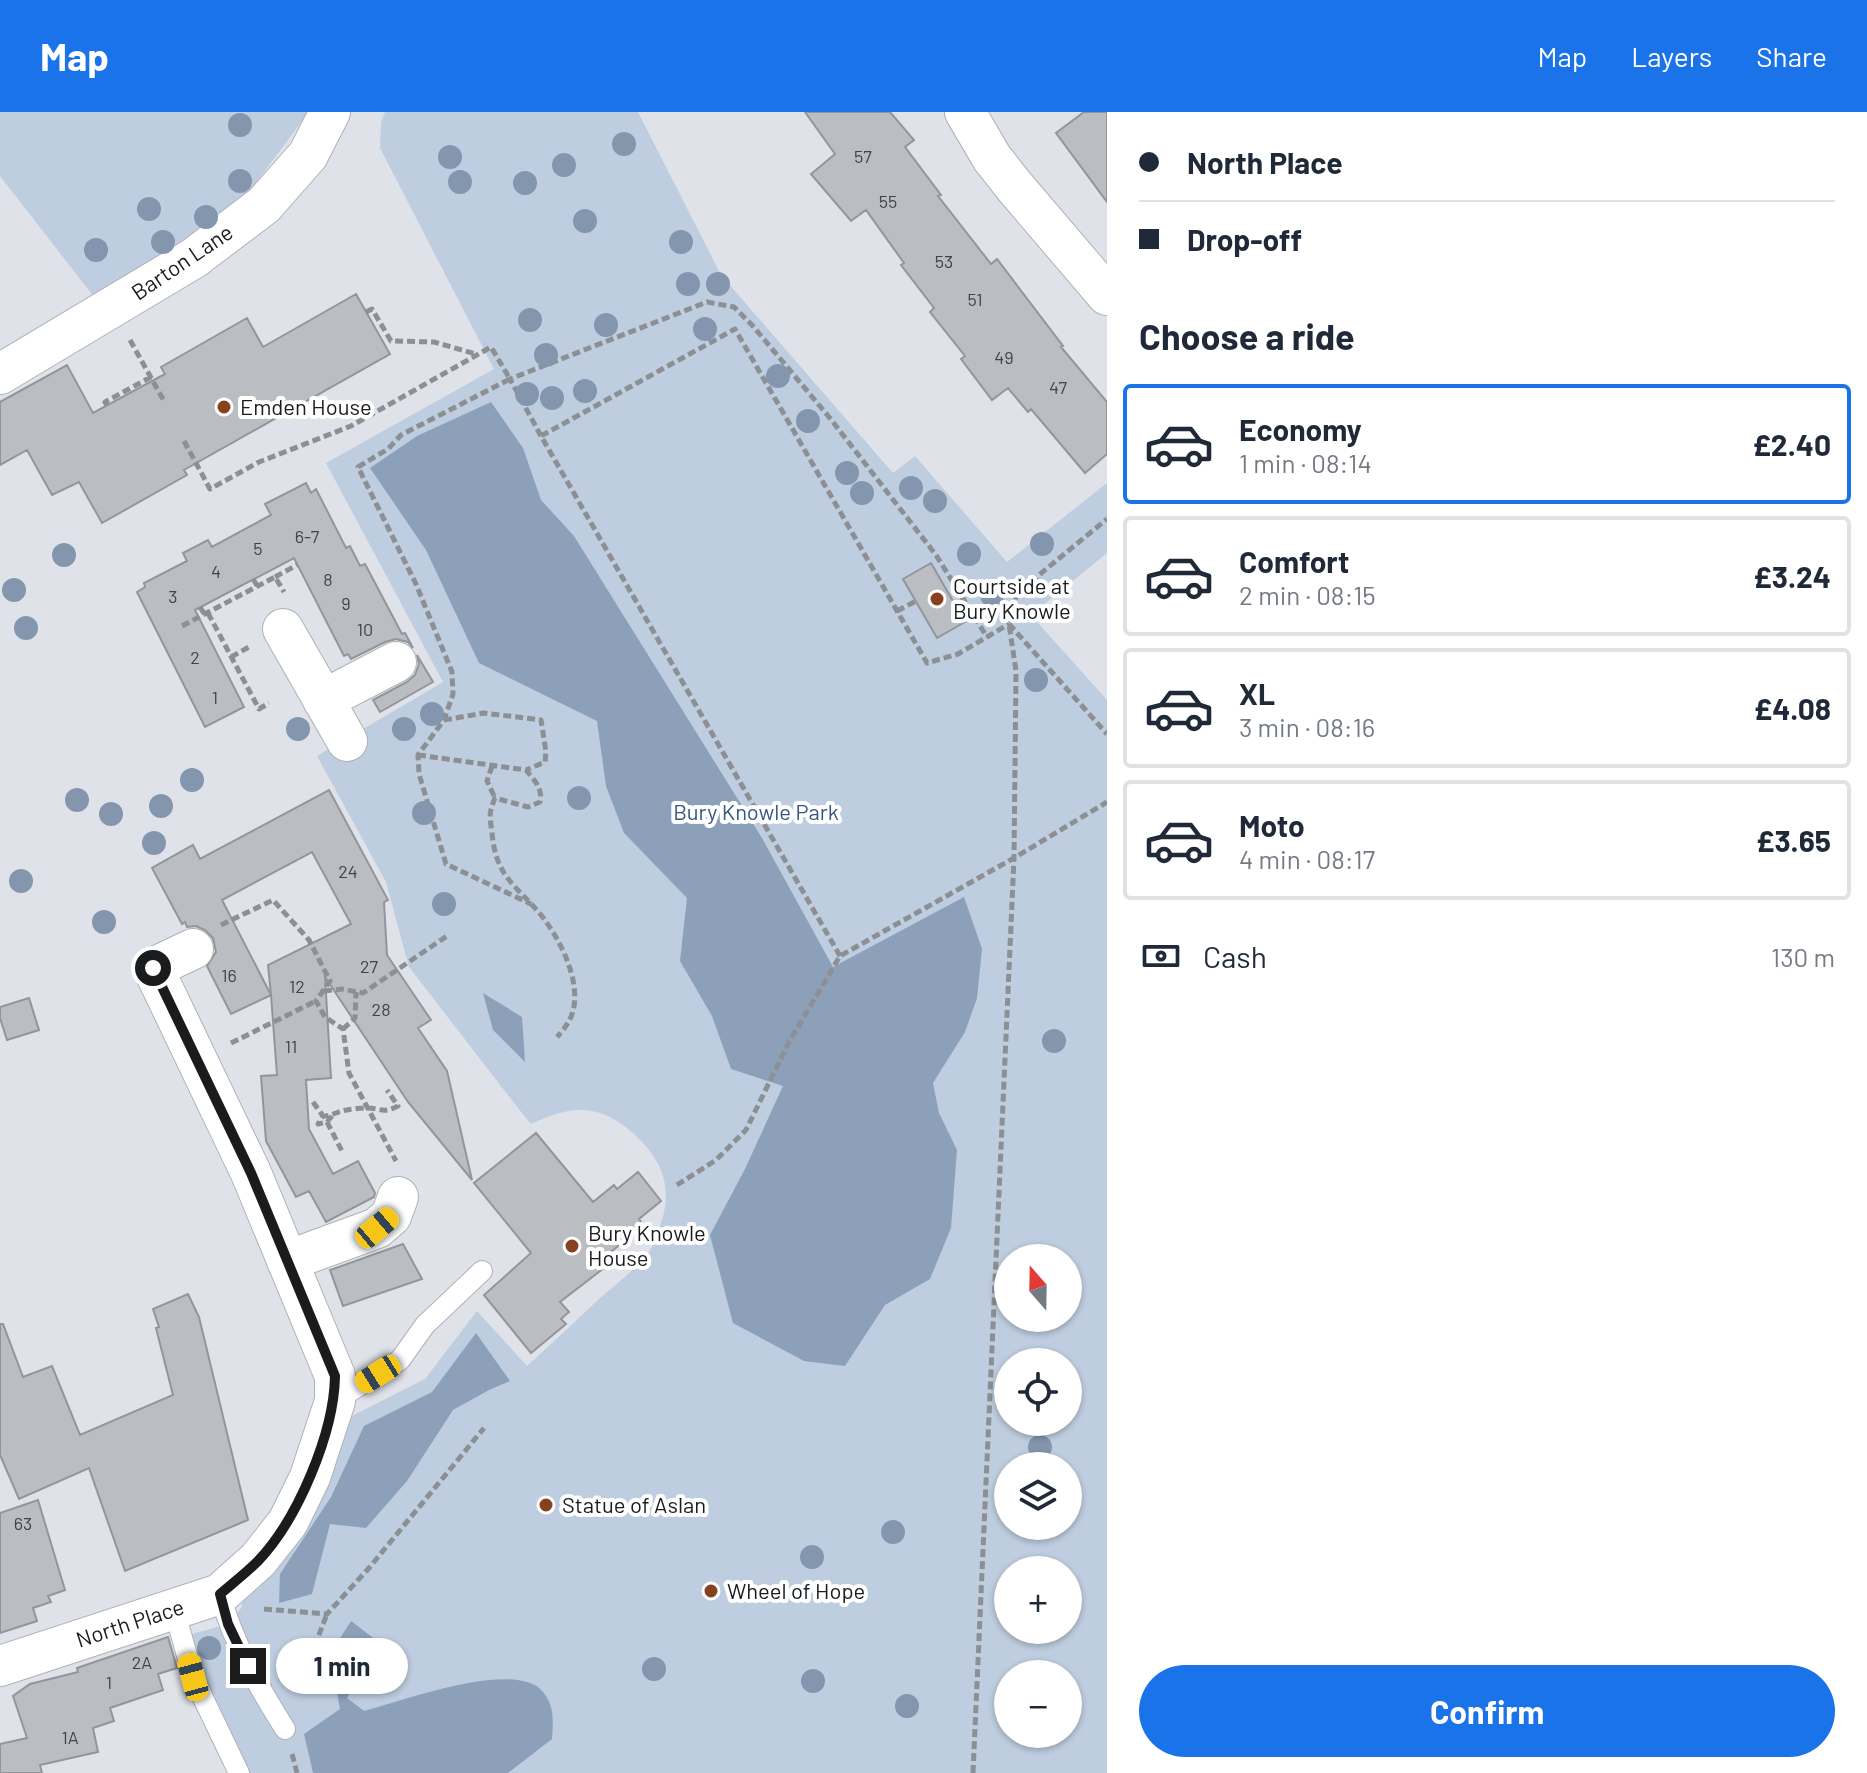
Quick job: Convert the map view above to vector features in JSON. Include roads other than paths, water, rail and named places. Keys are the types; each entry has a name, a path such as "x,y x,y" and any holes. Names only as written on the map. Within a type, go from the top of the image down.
{"street":[{"name":"Barton Lane","path":"0,374 194,258 264,205 308,155 330,112"},
{"path":"965,112 992,158 1107,295"},
{"path":"283,629 347,741"},
{"path":"323,700 396,662"},
{"name":"North Place","path":"0,1666 220,1594 258,1560 288,1522 310,1477 335,1401 335,1376 251,1173 149,960 193,949"},
{"path":"287,1261 377,1228 391,1216 398,1197"}],"lane":[{"path":"335,1401 400,1360 425,1325 482,1271"},
{"path":"220,1594 234,1636 258,1687 285,1729"},
{"path":"174,1609 193,1677 239,1773"}],"place":[{"name":"Emden House","path":"224,407"},
{"name":"Courtside at Bury Knowle","path":"937,599"},
{"name":"Bury Knowle House","path":"572,1246"},
{"name":"Statue of Aslan","path":"546,1505"},
{"name":"Wheel of Hope","path":"711,1591"}],"park label":[{"name":"Bury Knowle Park","path":"756,812"}]}
